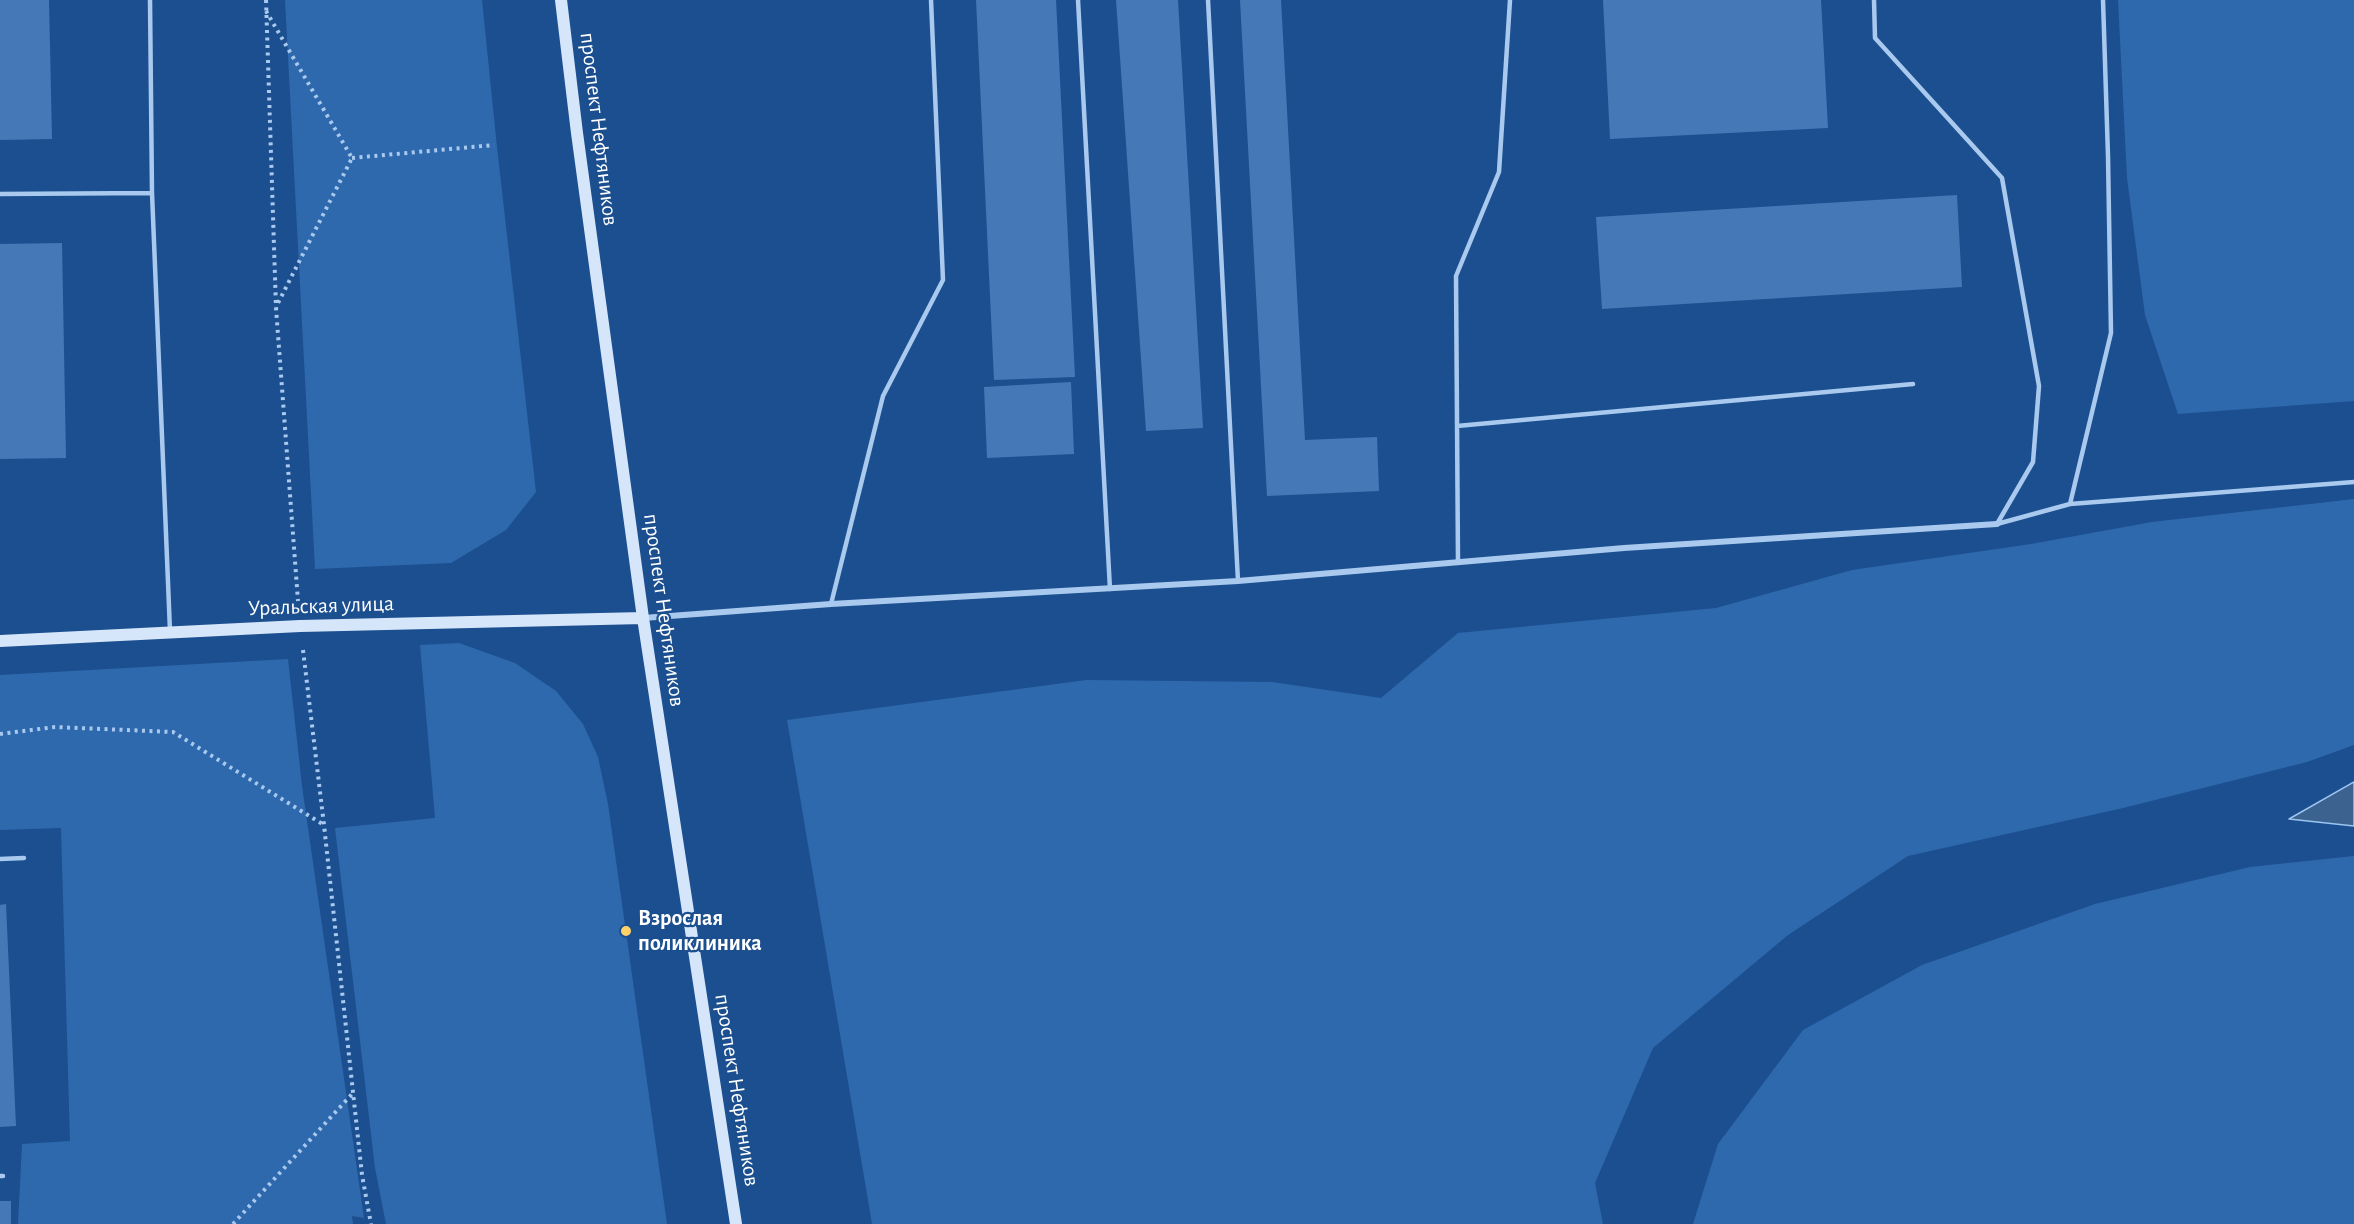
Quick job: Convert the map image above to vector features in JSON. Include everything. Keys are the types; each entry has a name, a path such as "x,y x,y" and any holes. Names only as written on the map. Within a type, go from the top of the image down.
{"main road":[{"name":"проспект Нефтяников","path":"561,0 643,618 736,1224"},
{"name":"Уральская улица","path":"0,641 300,626 643,618"}],"street":[{"path":"643,618 831,604 1238,581 1624,548 1997,524"}],"lane":[{"path":"150,0 152,193 170,633"},
{"path":"831,604 883,396 943,280 931,0"},
{"path":"1078,0 1110,589"},
{"path":"1208,0 1238,581"},
{"path":"1458,563 1456,276 1499,172 1510,0"},
{"path":"1874,0 1875,39 2002,178 2039,386 2033,462 1997,524"},
{"path":"2070,504 2111,333 2109,156 2103,0"},
{"path":"0,194 152,193"},
{"path":"1457,426 1913,384"},
{"path":"1997,524 2070,504 2354,482"},
{"path":"0,859 24,858"}],"path":[{"path":"266,10 352,158"},
{"path":"352,158 494,145"},
{"path":"276,308 352,158"},
{"path":"0,734 55,727 173,732 324,825"},
{"path":"233,1224 353,1093"}],"shaded area":[{"path":"285,0 482,0 536,492 506,530 451,563 315,569"},
{"path":"2118,0 2354,0 2354,401 2178,414 2145,315 2127,178"},
{"path":"2354,499 2354,745 2307,762 2123,808 1908,856 1788,935 1653,1048 1595,1183 1603,1224 872,1224 787,720 1086,680 1272,682 1381,698 1458,633 1716,608 1852,570 2031,544 2152,522"},
{"path":"459,643 515,663 556,691 583,724 598,757 608,804 667,1224 386,1224 375,1168 335,828 435,818 420,645"},
{"path":"288,659 302,786 364,1218 352,1216 353,1224 18,1224 22,1144 70,1141 61,828 0,830 0,675"},
{"path":"2354,782 2354,826 2289,819"},
{"path":"2354,856 2354,1224 1693,1224 1718,1144 1803,1030 1922,965 2095,904 2250,867"}],"building":[{"path":"0,0 49,0 52,139 0,140"},
{"path":"976,0 1056,0 1075,377 994,380"},
{"path":"1116,0 1178,0 1203,428 1146,431"},
{"path":"1240,0 1281,0 1305,440 1377,437 1379,491 1267,496"},
{"path":"1603,0 1821,0 1828,128 1610,139"},
{"path":"1957,195 1962,287 1602,309 1596,217"},
{"path":"62,243 66,458 0,459 0,244"},
{"path":"1071,382 1074,454 987,458 984,387"},
{"path":"6,904 16,1126 0,1127 0,905"},
{"path":"0,1201 11,1201 11,1224 0,1224"}],"place":[{"name":"Взрослая поликлиника","path":"626,931"}]}
